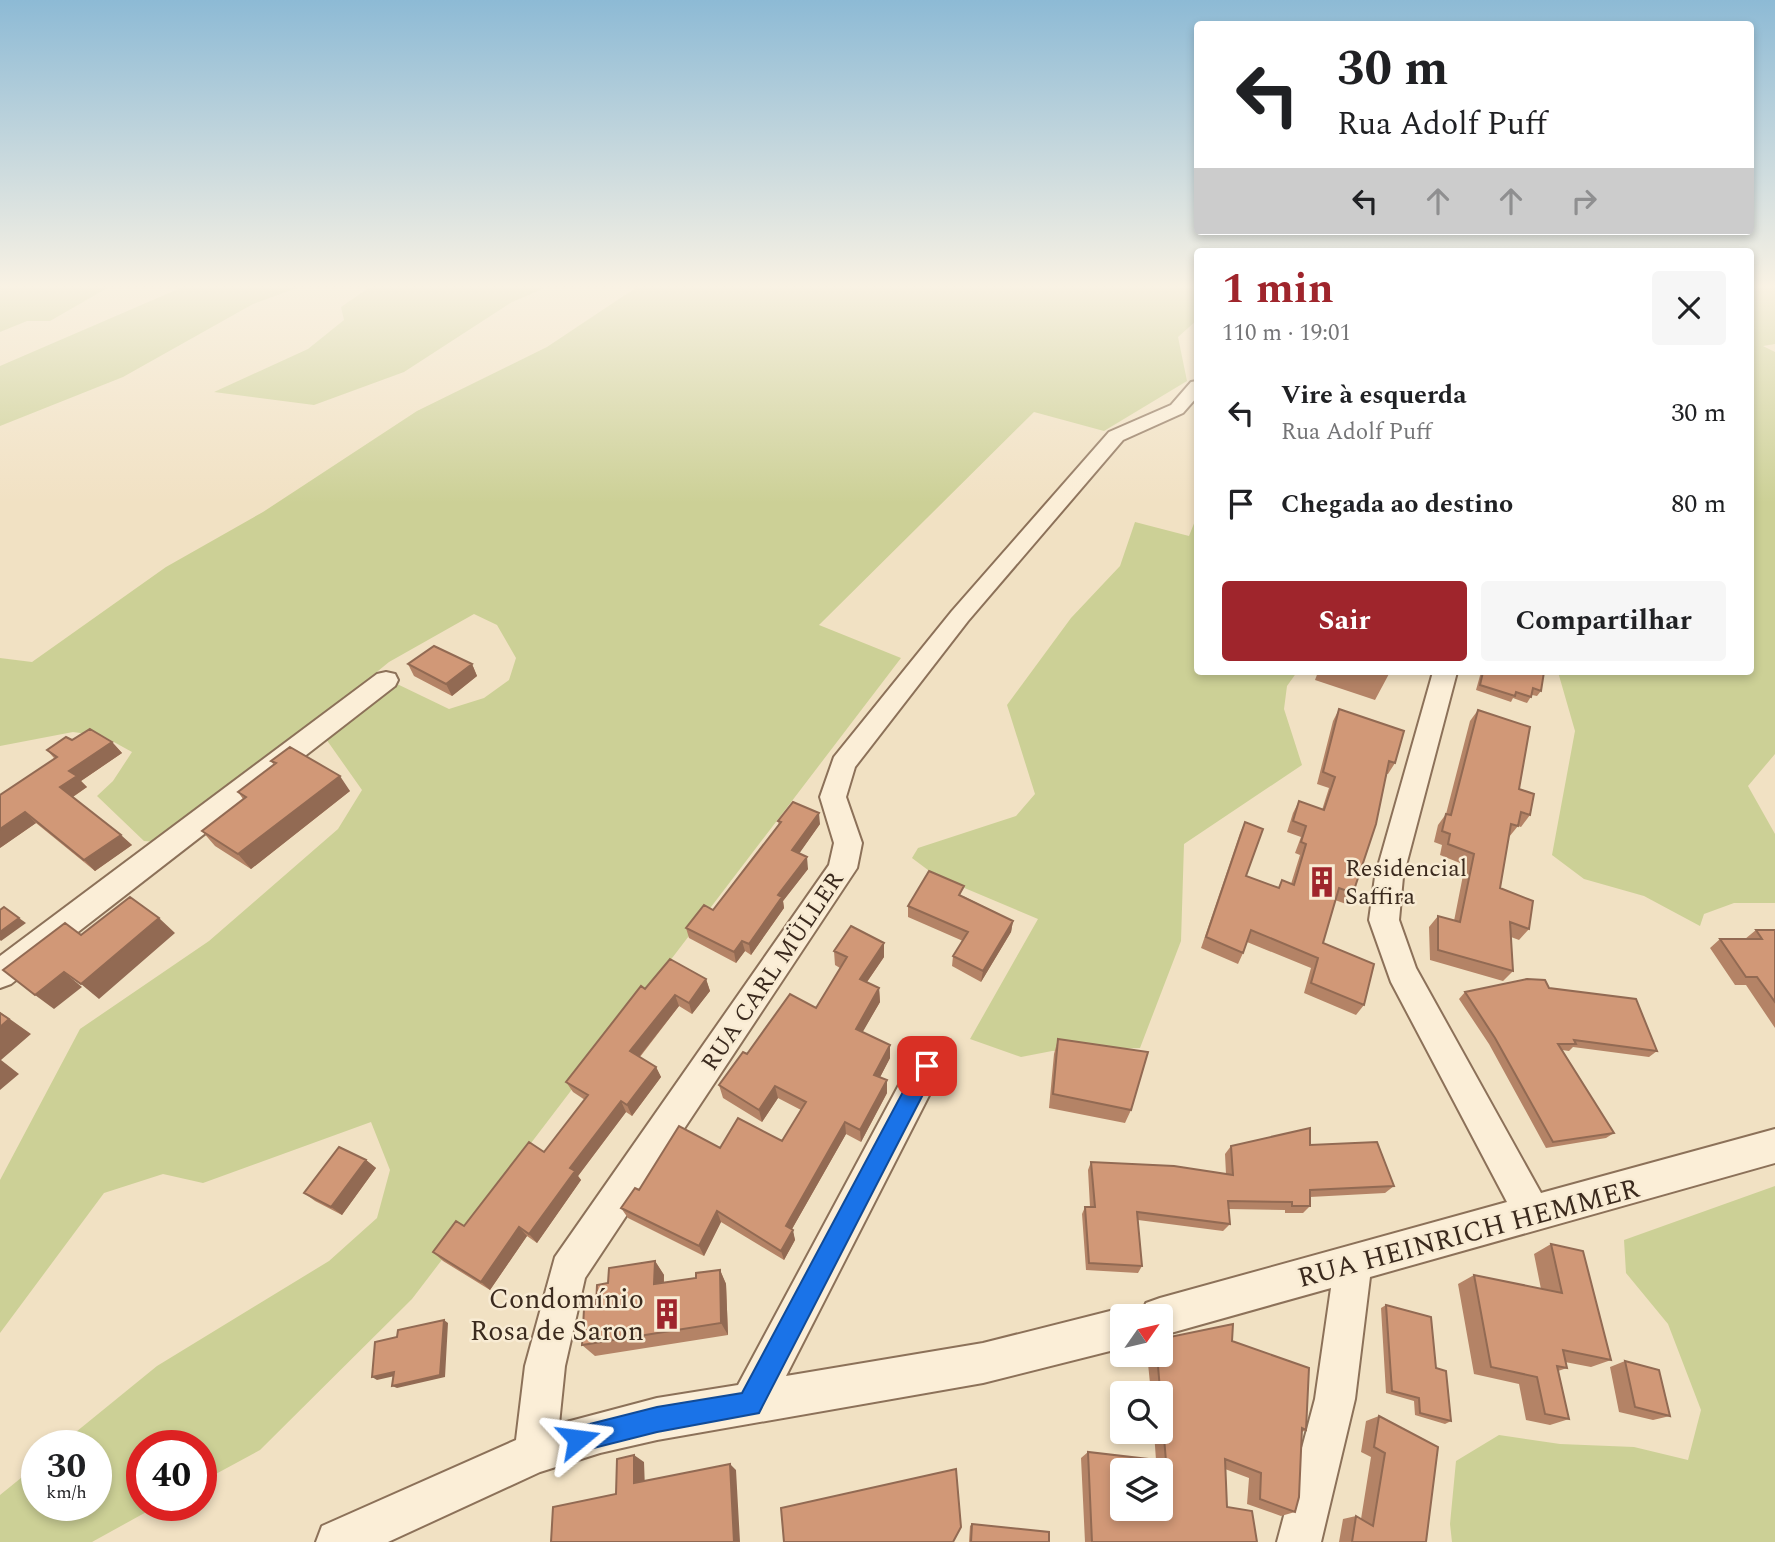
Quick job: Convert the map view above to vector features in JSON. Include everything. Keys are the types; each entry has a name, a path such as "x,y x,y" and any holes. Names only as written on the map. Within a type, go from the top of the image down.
{"street":[{"name":"RUA CARL MÜLLER","path":"535,1453 545,1366 568,1270 843,868 848,843 833,797 843,764 960,616 1116,436 1177,409 1194,389"},
{"path":"1444,675 1389,877 1384,920 1402,972 1533,1215"},
{"path":"0,974 386,680"},
{"path":"750,1404 927,1066"},
{"name":"RUA HEINRICH HEMMER","path":"1173,1313 1775,1146"},
{"path":"1299,1542 1335,1399 1353,1264"},
{"path":"338,1542 535,1453 622,1427 983,1363 1110,1331"}],"green space":[{"path":"16,359 155,359 123,377 0,426 0,366"},
{"path":"286,359 424,359 404,372 314,405 214,392"},
{"path":"523,359 1182,359 1187,381 1104,431 1034,412 819,625 901,658 412,1299 260,1450 217,1473 217,1430 126,1430 126,1521 130,1521 92,1542 0,1542 0,1495 21,1478 21,1521 112,1521 112,1430 78,1430 157,1366 329,1261 377,1218 390,1170 371,1122 203,1183 163,1174 104,1193 0,1333 0,1180 80,1029 209,941 338,829 362,790 326,739 395,683 449,709 484,698 509,680 516,658 497,625 474,614 389,662 228,794 157,842 144,841 97,796 113,781 132,752 103,736 73,732 0,746 0,658 32,662 166,567 263,512 417,411"},
{"path":"1754,359 1775,359 1775,754 1748,786 1775,834 1775,903 1734,903 1704,914 1700,926 1644,896 1584,879 1552,855 1575,731 1559,675 1754,675"},
{"path":"1135,522 1189,536 1194,524 1194,675 1295,675 1287,686 1284,709 1302,765 1184,844 1181,941 1140,1048 1052,1051 1021,1057 970,1039 1038,919 936,876 912,858 918,848 1016,816 1035,794 1007,705 1071,618 1120,566"},
{"path":"1775,1186 1775,1542 1452,1542 1450,1524 1456,1461 1499,1435 1560,1444 1634,1447 1688,1460 1701,1410 1668,1324 1626,1273 1624,1240"}],"building":[{"path":"434,646 472,664 446,684 408,664"},
{"path":"1482,675 1544,675 1541,691 1533,688 1531,697 1516,692 1515,696 1480,685"},
{"path":"1339,709 1404,731 1395,763 1389,761 1376,824 1353,893 1339,888 1323,943 1374,964 1364,1005 1311,983 1318,958 1251,930 1243,953 1206,937 1245,822 1263,829 1246,876 1279,888 1282,880 1294,885 1306,844 1301,842 1306,826 1293,821 1299,801 1324,810 1335,777 1323,772"},
{"path":"1478,710 1530,727 1519,789 1534,794 1530,815 1521,812 1518,826 1511,824 1500,888 1533,901 1529,929 1510,922 1513,971 1438,950 1438,916 1460,922 1474,854 1448,844 1450,834 1442,831 1446,814 1451,815"},
{"path":"90,729 112,742 69,771 77,776 60,787 121,835 84,860 25,812 0,829 0,795 57,757 47,750 66,737 72,740"},
{"path":"290,747 340,776 238,854 202,831 246,797 238,792 276,763 271,761"},
{"path":"793,802 819,813 792,850 807,857 778,895 782,897 749,944 742,941 734,952 686,928 704,905 713,910 781,822 778,821"},
{"path":"929,871 964,886 959,895 1013,921 983,971 953,956 968,932 908,906"},
{"path":"130,897 159,918 81,984 64,972 35,995 3,970 65,923 81,935"},
{"path":"4,907 19,918 0,932 0,910"},
{"path":"851,926 884,943 860,979 879,988 856,1029 890,1045 874,1075 887,1080 860,1130 845,1122 786,1226 793,1230 781,1251 717,1211 699,1246 621,1208 635,1188 639,1190 679,1126 720,1148 738,1118 782,1141 806,1102 775,1086 759,1110 719,1085 743,1052 747,1054 790,994 816,1008 847,957 834,951"},
{"path":"1756,930 1775,930 1775,1002 1757,977 1746,977 1720,939 1762,939"},
{"path":"670,959 706,979 689,1003 675,995 630,1051 656,1067 627,1105 621,1101 570,1168 575,1171 529,1234 519,1227 481,1282 433,1252 456,1221 464,1226 529,1142 544,1152 588,1095 566,1082 641,986 645,989"},
{"path":"1527,979 1545,980 1549,988 1636,999 1657,1051 1574,1040 1576,1044 1558,1044 1614,1133 1553,1142 1495,1038 1465,992"},
{"path":"0,1013 9,1019 0,1027"},
{"path":"1058,1039 1148,1052 1131,1110 1053,1094"},
{"path":"1310,1128 1310,1145 1377,1142 1394,1186 1310,1190 1310,1206 1292,1206 1292,1202 1228,1201 1230,1224 1137,1212 1142,1266 1089,1263 1085,1207 1095,1207 1091,1162 1174,1166 1233,1175 1231,1146"},
{"path":"339,1147 366,1160 331,1207 304,1193"},
{"path":"1551,1244 1583,1251 1611,1360 1563,1350 1567,1368 1557,1366 1569,1419 1545,1414 1537,1377 1491,1367 1474,1275 1562,1293"},
{"name":"Condomínio Rosa de Saron","path":"655,1261 654,1284 696,1278 696,1273 720,1270 721,1323 582,1345 584,1309 596,1307 597,1285 608,1283 609,1268"},
{"path":"1386,1305 1431,1317 1436,1368 1446,1371 1451,1421 1420,1413 1419,1398 1392,1391"},
{"path":"444,1320 440,1375 392,1386 394,1372 372,1377 375,1342 397,1337 398,1330"},
{"path":"1233,1324 1232,1341 1309,1368 1306,1430 1302,1428 1299,1497 1295,1512 1260,1499 1261,1473 1225,1459 1227,1507 1252,1511 1257,1542 1092,1542 1088,1452 1140,1458 1110,1458 1110,1521 1173,1521 1173,1458 1166,1458 1165,1444 1173,1444 1173,1381 1159,1381 1158,1367 1173,1367 1173,1336"},
{"path":"1625,1361 1659,1370 1670,1416 1635,1407"},
{"path":"1379,1416 1438,1447 1426,1542 1352,1542 1356,1516 1373,1526 1385,1453 1374,1447"},
{"path":"634,1455 634,1483 730,1464 734,1542 551,1542 553,1507 616,1494 617,1459"},
{"path":"956,1469 961,1527 953,1542 784,1542 781,1508"},
{"path":"972,1524 1049,1532 1049,1542 971,1542"}],"place":[{"name":"Residencial Saffira","path":"1322,882"},
{"name":"Condomínio Rosa de Saron","path":"667,1314"}],"route":[{"path":"578,1439 657,1419 750,1404 927,1066"}]}
